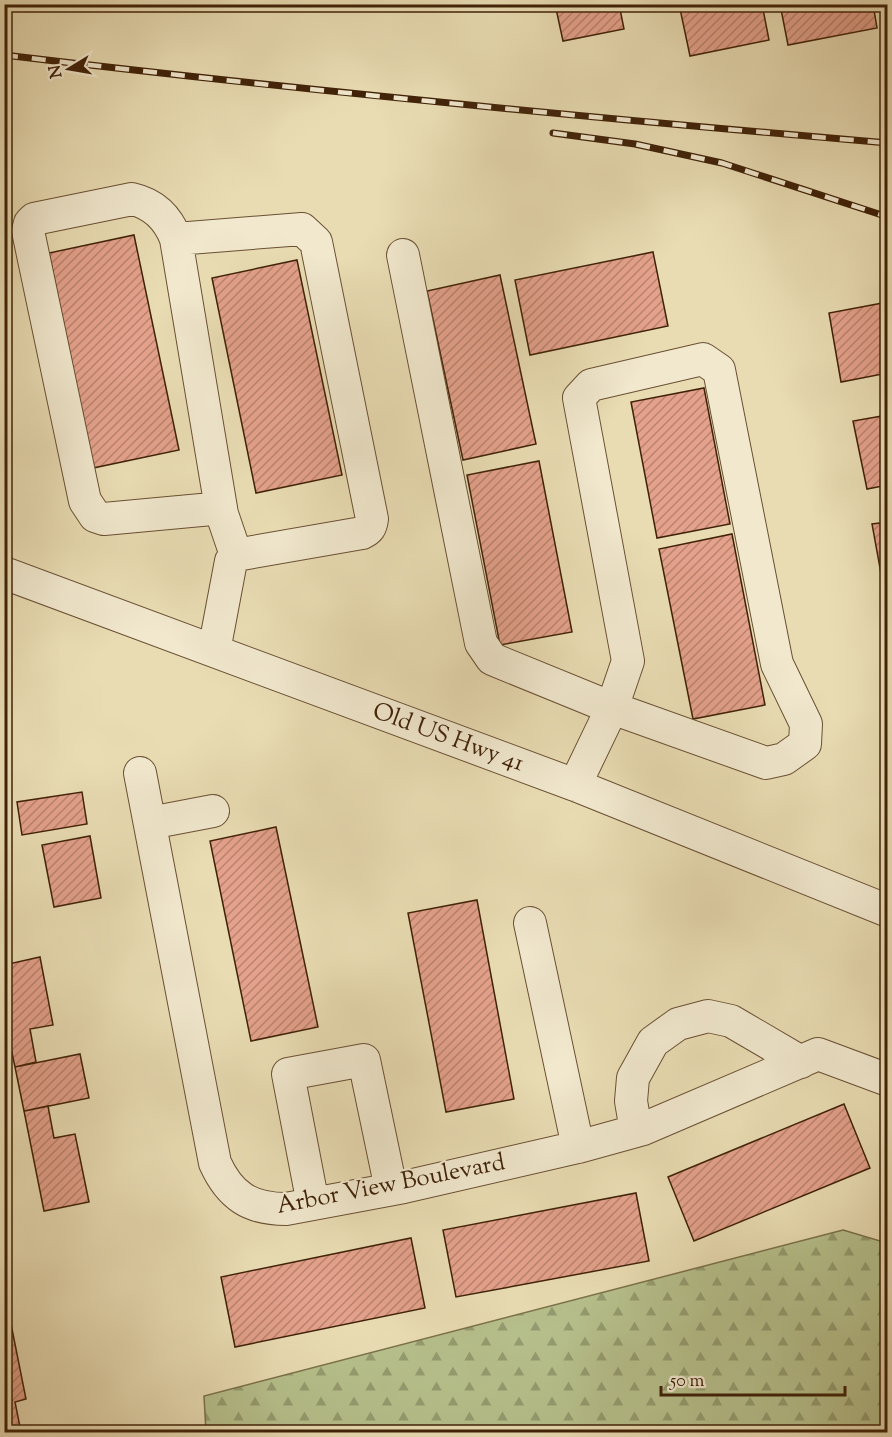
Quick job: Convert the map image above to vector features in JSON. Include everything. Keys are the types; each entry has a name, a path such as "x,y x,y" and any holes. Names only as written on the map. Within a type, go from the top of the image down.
{"street":[{"path":"222,514 212,509 104,519 96,516 90,509 85,501 28,231 34,219 132,199 145,202 155,209 171,227 176,239 222,514 236,555"},
{"path":"176,239 302,229 316,242 372,519 369,530 362,533 236,555 231,561 214,651"},
{"path":"403,255 481,643 492,658 612,708 765,763 784,759 805,744 806,724 777,664 719,370 703,359 591,385 579,398 628,661 612,708 575,785"},
{"name":"Old US Hwy 41","path":"4,573 575,785 888,911"},
{"name":"Arbor View Boulevard","path":"141,773 215,1163 223,1180 234,1192 250,1203 267,1209 286,1209 391,1189 578,1147 636,1131 818,1054 888,1080"},
{"path":"150,823 213,811"},
{"path":"530,923 578,1147"},
{"path":"636,1131 631,1101 633,1078 653,1042 678,1024 708,1016 731,1021 801,1062"},
{"path":"313,1204 288,1074 364,1060 391,1189"}],"green space":[{"path":"843,1230 887,1243 887,1432 206,1432 204,1396"}],"building":[{"path":"555,4 619,4 624,29 563,41"},
{"path":"679,4 762,4 769,40 690,56"},
{"path":"780,4 873,4 877,28 788,45"},
{"path":"134,235 179,450 93,468 49,253"},
{"path":"653,252 668,326 530,355 515,280"},
{"path":"297,260 342,475 256,493 212,278"},
{"path":"500,275 536,444 463,460 427,291"},
{"path":"888,302 888,373 841,382 829,313"},
{"path":"704,388 730,524 657,538 631,402"},
{"path":"888,415 888,485 867,489 853,421"},
{"path":"539,461 572,632 500,645 467,475"},
{"path":"888,522 888,600 886,601 872,524"},
{"path":"732,534 765,705 693,719 659,549"},
{"path":"82,792 87,824 22,835 17,802"},
{"path":"276,827 318,1027 251,1041 210,841"},
{"path":"90,836 101,898 54,907 42,845"},
{"path":"477,900 514,1099 446,1112 408,913"},
{"path":"40,957 53,1025 30,1029 36,1062 15,1067 4,1015 4,965"},
{"path":"80,1054 89,1098 24,1111 15,1067"},
{"path":"844,1104 870,1168 694,1241 668,1177"},
{"path":"48,1106 54,1138 75,1134 89,1202 44,1211 24,1111"},
{"path":"636,1193 649,1261 456,1297 443,1230"},
{"path":"411,1238 425,1308 235,1347 221,1277"},
{"path":"11,1324 26,1399 15,1402 21,1432 4,1432 4,1325"}],"railway":[{"path":"4,55 446,103 888,143"},
{"path":"553,133 635,144 722,163 888,217"}]}
